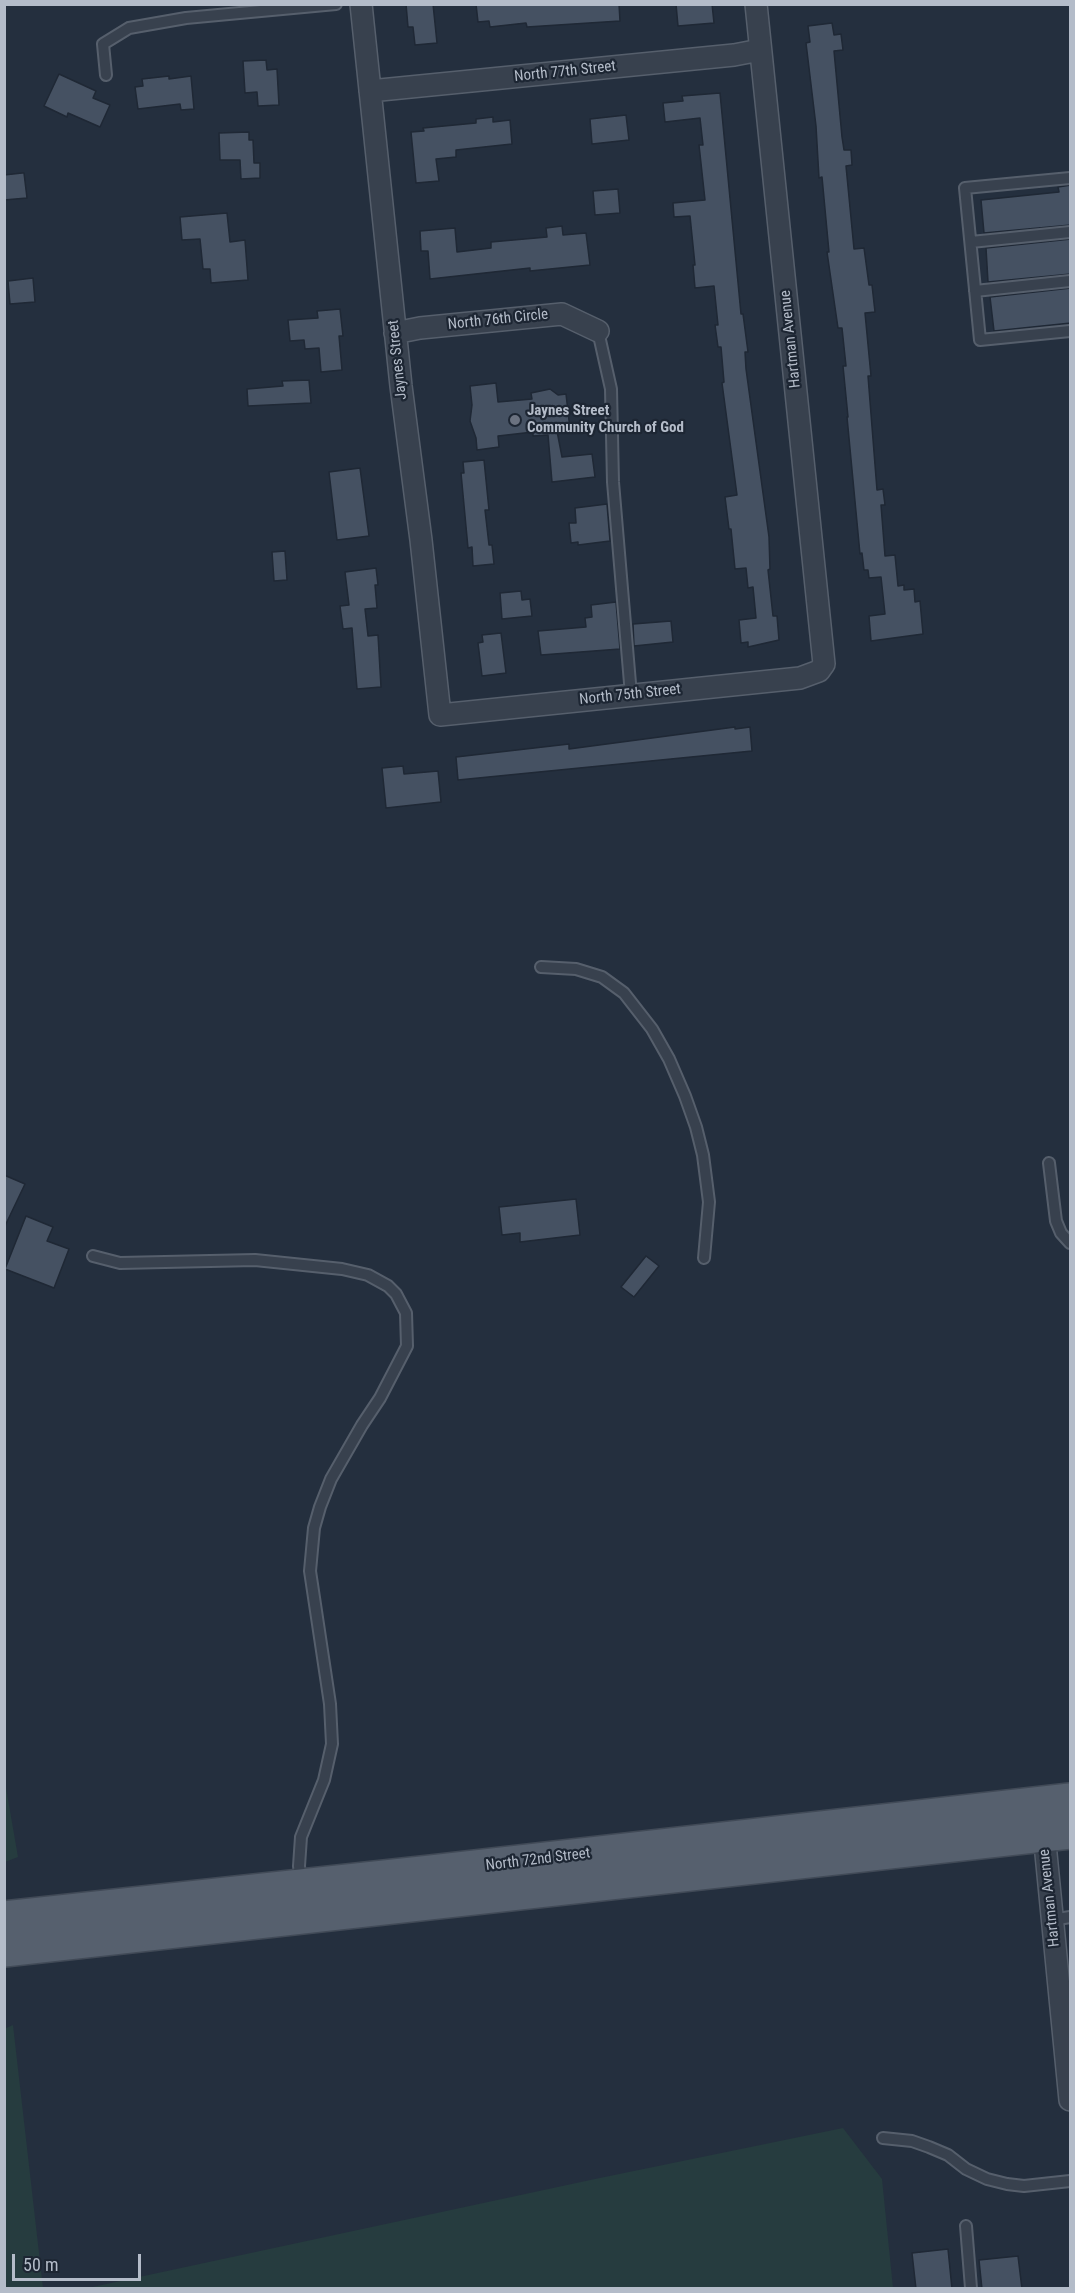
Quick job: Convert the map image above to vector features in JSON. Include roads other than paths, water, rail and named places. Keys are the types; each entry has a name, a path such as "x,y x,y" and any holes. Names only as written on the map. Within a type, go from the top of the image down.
{"main road":[{"name":"North 72nd Street","path":"4,1918 1056,1801"},
{"name":"North 72nd Street","path":"4,1950 1057,1834"}],"street":[{"name":"Jaynes Street","path":"361,4 395,333 440,715"},
{"name":"Hartman Avenue","path":"756,4 824,648 824,664 819,671"},
{"name":"North 77th Street","path":"370,91 734,55 760,50"},
{"name":"North 76th Circle","path":"395,333 420,328 562,314 598,331"},
{"name":"North 75th Street","path":"440,715 800,678 819,671"},
{"name":"Hartman Avenue","path":"1056,1801 1071,2100"}],"lane":[{"path":"106,75 103,44 129,28 186,18 336,4"},
{"path":"1071,178 965,188 980,340 1071,331"},
{"path":"971,242 1071,232"},
{"path":"975,291 1071,281"},
{"path":"598,331 611,389 613,482 630,695"},
{"path":"541,967 576,969 602,978 624,993 652,1029 669,1059 696,1127 703,1155 709,1202 704,1258"},
{"path":"1049,1163 1056,1221 1061,1233 1071,1243"},
{"path":"93,1256 120,1263 255,1260 342,1269 368,1275 388,1286 396,1294 406,1313 409,1335 405,1352 331,1479 314,1528 310,1571 330,1704 332,1744 324,1780 301,1837 299,1866 301,1886"},
{"path":"883,2138 912,2140 948,2156 966,2169 987,2179 1007,2184 1024,2186 1071,2181"},
{"path":"966,2226 971,2289"}],"place":[{"name":"Jaynes Street Community Church of God","path":"515,420"}]}
